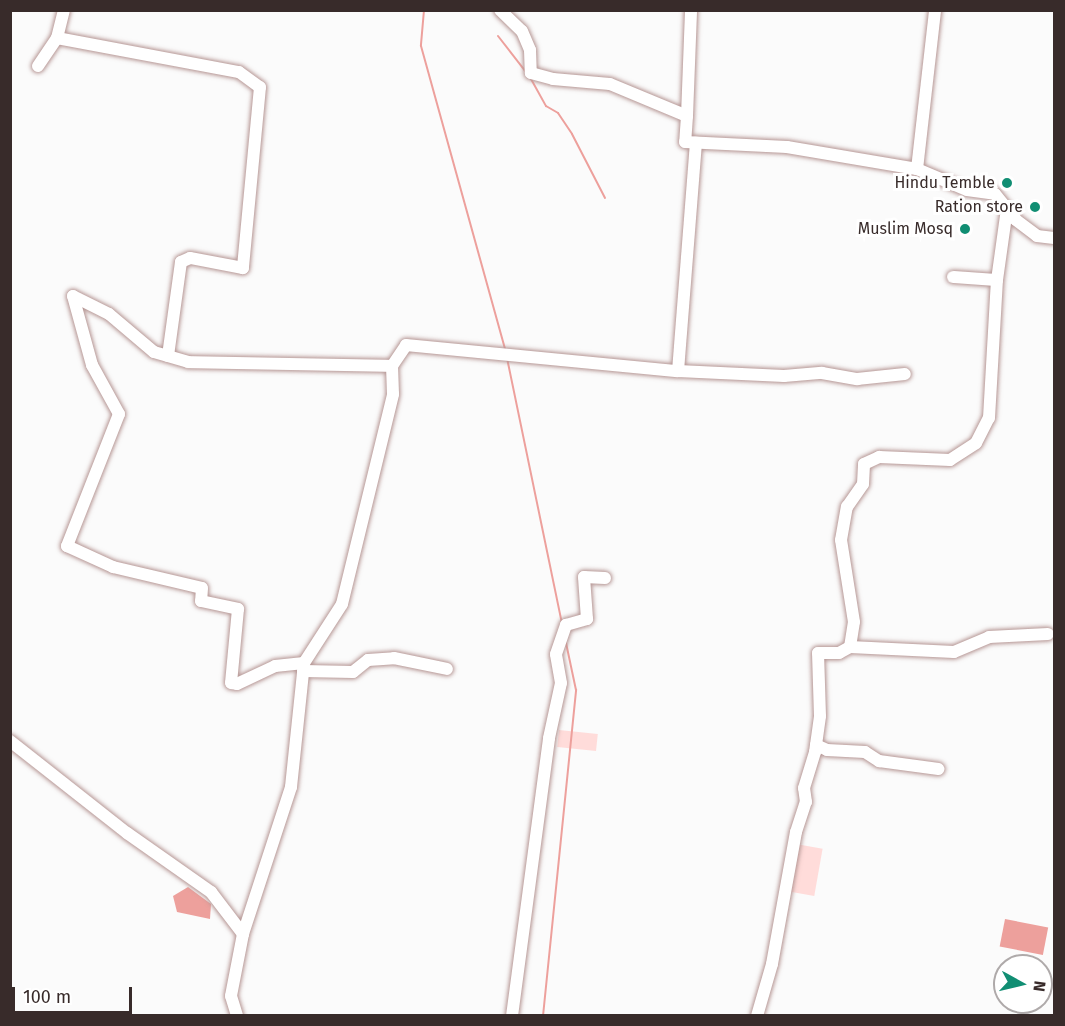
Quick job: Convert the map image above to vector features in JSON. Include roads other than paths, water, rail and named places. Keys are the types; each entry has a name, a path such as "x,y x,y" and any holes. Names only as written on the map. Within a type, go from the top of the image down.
{"street":[{"path":"38,66 57,38 64,10"},
{"path":"500,10 522,31 530,50 531,73 553,79 610,84 687,116"},
{"path":"691,10 685,142 787,147 917,169 967,190 995,194 1007,209 1038,236 1054,238"},
{"path":"917,169 935,10"},
{"path":"57,38 239,72 260,87 243,268 190,258 181,262 168,356"},
{"path":"678,371 696,144"},
{"path":"850,647 854,622 844,578 841,540 847,507 862,484 864,464 879,457 950,460 976,444 989,418 997,280 1007,209"},
{"path":"953,277 997,280"},
{"path":"392,366 188,362 154,352 109,314 73,296 92,365 119,414 66,546 113,567 202,588 201,601 238,609 231,683 237,684 275,666 353,672 368,660 394,658 447,669"},
{"path":"237,1016 231,996 243,934 291,787 304,667 342,604 393,394 392,366 406,345 417,344 678,371 784,376 822,373 857,379 905,374"},
{"path":"512,1016 549,738 561,683 556,654 566,625 587,619 584,577 605,579"},
{"path":"757,1016 772,964 783,892 806,802 804,788 816,745 820,716 818,653 839,653 850,647 954,652 989,637 1048,634"},
{"path":"10,741 128,833 212,892 243,934"},
{"path":"816,745 827,750 865,752 879,761 938,769"}],"waterway":[{"path":"424,10 421,46 505,349"},
{"path":"498,36 526,72"},
{"path":"531,79 546,106 558,113 572,134 605,198"},
{"path":"507,358 562,623"},
{"path":"543,1016 576,690 566,643"}],"place":[{"name":"Hindu Temble","path":"1007,183"},
{"name":"Ration store","path":"1035,207"},
{"name":"Muslim Mosq","path":"965,229"}]}
